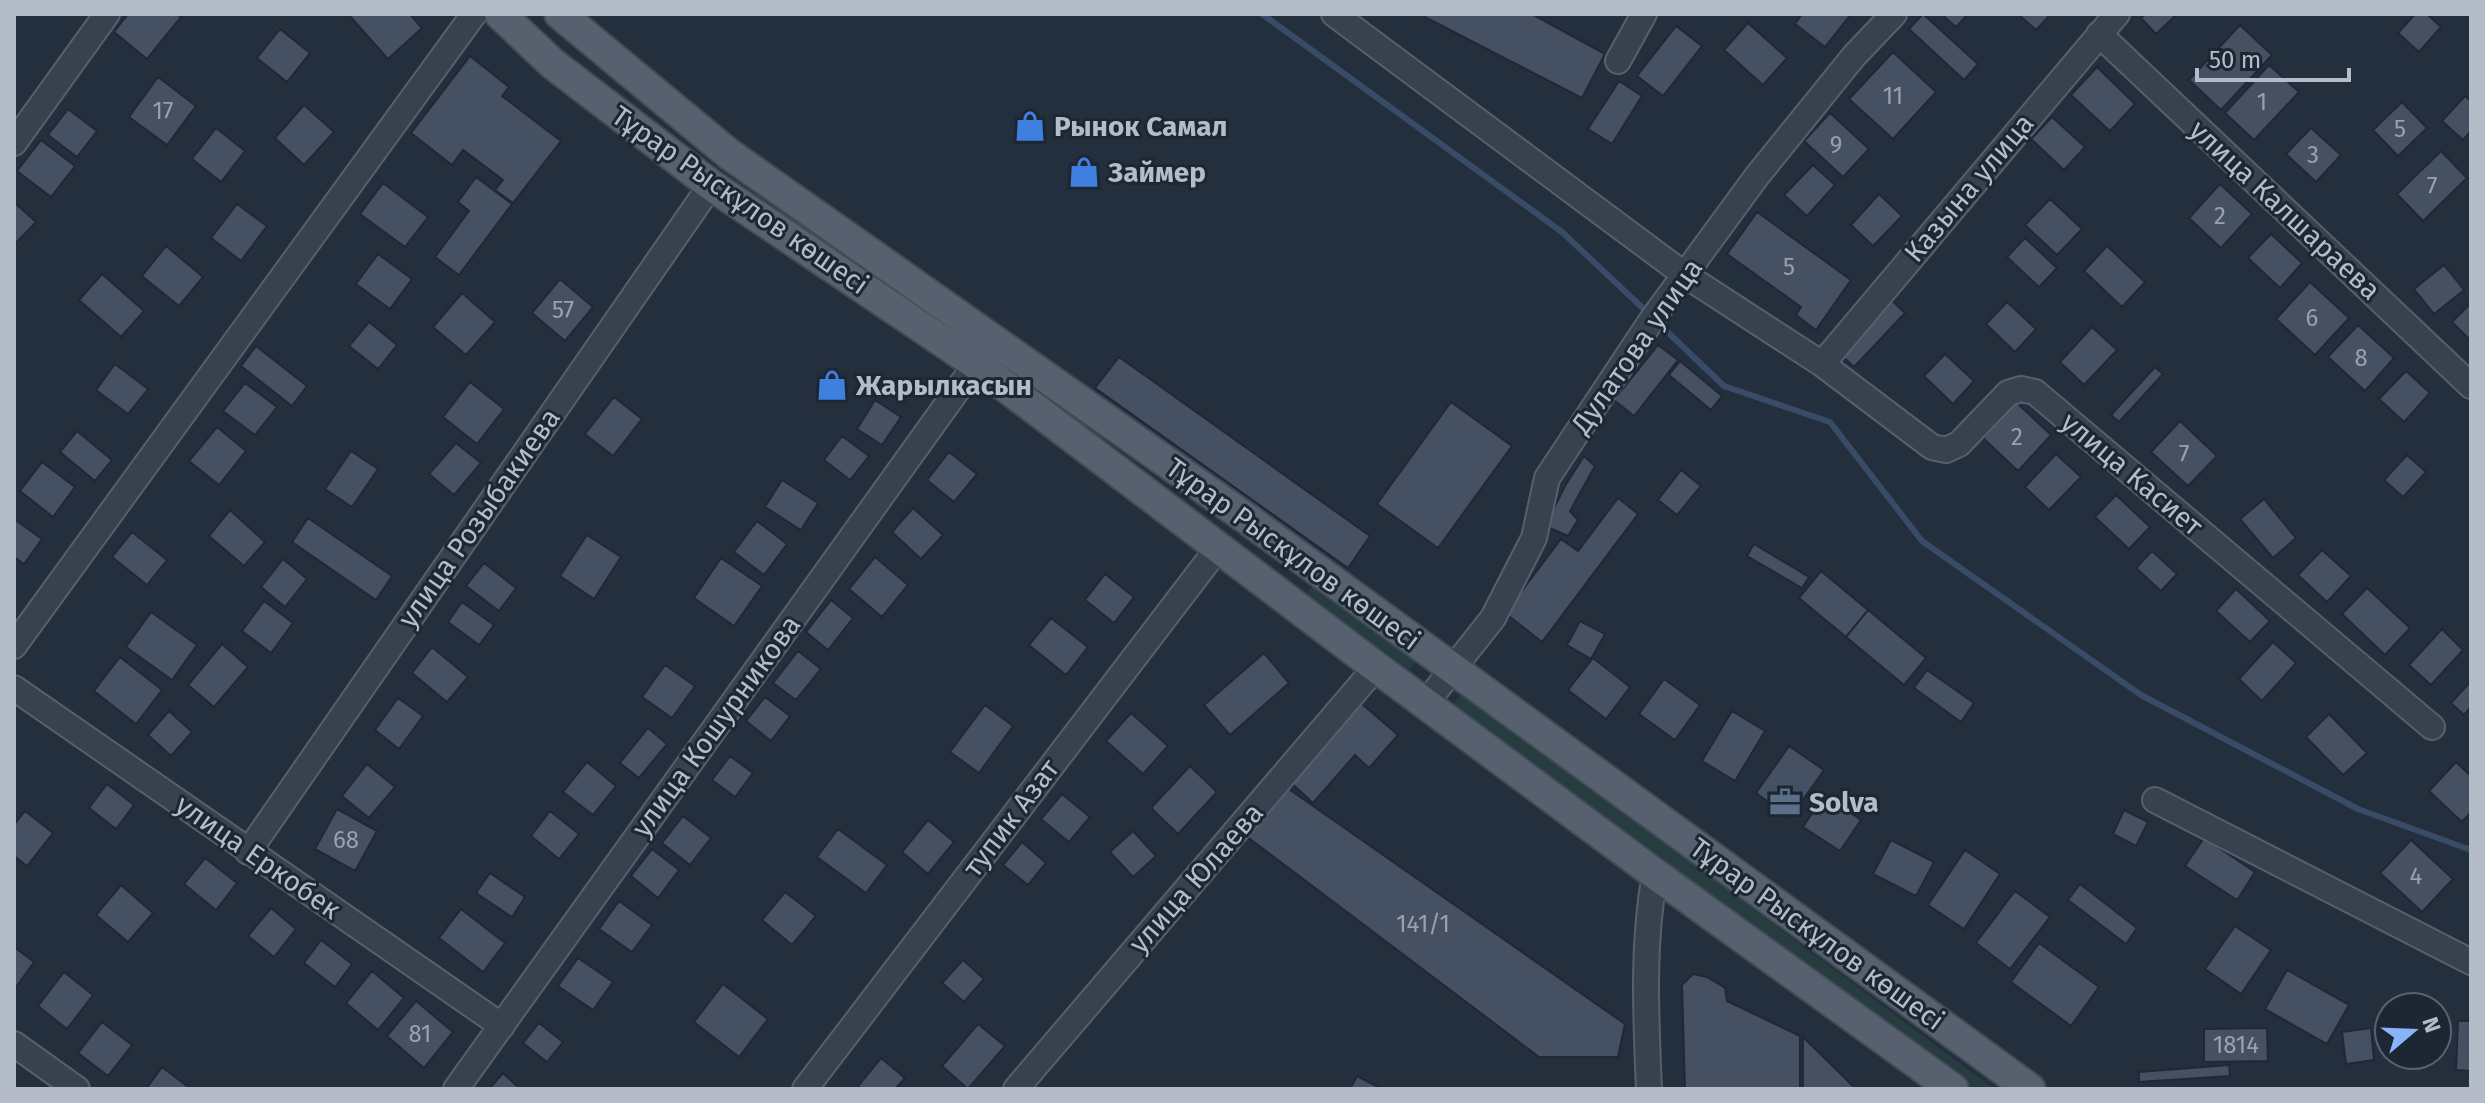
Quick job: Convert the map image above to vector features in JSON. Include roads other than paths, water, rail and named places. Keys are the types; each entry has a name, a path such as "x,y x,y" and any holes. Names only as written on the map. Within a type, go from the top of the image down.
{"main road":[{"name":"Тұрар Рыскұлов көшесі","path":"500,14 553,64 711,185 976,364 1425,704 1953,1089"},
{"name":"Тұрар Рыскұлов көшесі","path":"568,21 729,154 1246,518 2030,1089"},
{"path":"553,64 568,21"}],"street":[{"path":"14,143 107,14"},
{"path":"14,646 474,14"},
{"path":"1334,14 1685,275 1822,364"},
{"path":"1618,61 1644,14"},
{"name":"Дулатова улица","path":"1425,704 1493,618 1534,538 1547,478 1653,318 1757,176 1854,56 1894,14"},
{"name":"Казына улица","path":"1822,364 2117,14"},
{"name":"улица Калшараева","path":"2099,34 2471,386"},
{"name":"улица Розыбакиева","path":"248,852 711,185"},
{"name":"улица Кошурникова","path":"456,1089 976,364"},
{"name":"улица Касиет","path":"1822,364 1932,447 1946,450 1959,444 2008,393 2021,389 2035,392 2432,727"},
{"name":"тупик Азат","path":"805,1089 1218,548"},
{"name":"улица Юлаева","path":"1016,1089 1376,667"},
{"name":"улица Еркобек","path":"14,688 502,1026"},
{"path":"2155,800 2471,962"},
{"path":"1649,1089 1645,1005 1647,917 1655,874"},
{"path":"14,1044 77,1089"}],"waterway":[{"path":"1262,14 1562,232 1648,313"},
{"path":"1656,321 1724,386 1830,422 1922,541 2141,695 2358,809 2471,850"}],"place":[{"name":"Рынок Самал","path":"1030,126"},
{"name":"Займер","path":"1084,172"},
{"name":"Жарылкасын","path":"832,385"},
{"name":"Solva","path":"1785,802"}]}
